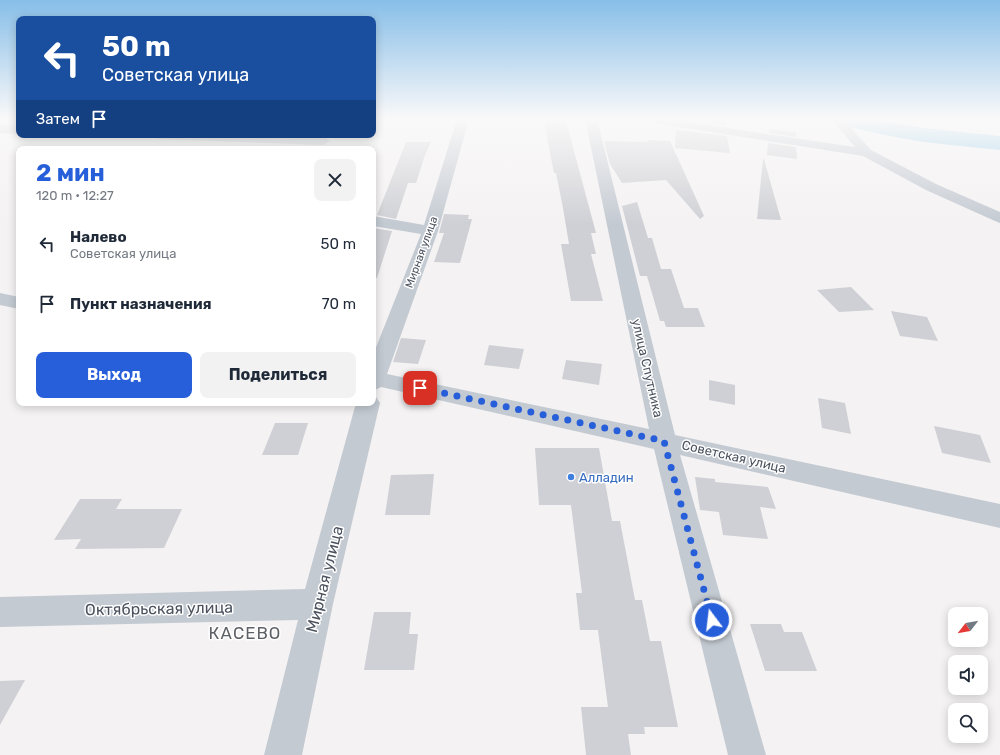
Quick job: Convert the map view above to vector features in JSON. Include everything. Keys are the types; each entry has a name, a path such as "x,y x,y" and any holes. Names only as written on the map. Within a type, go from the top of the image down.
{"street":[{"name":"Мирная улица","path":"376,375 430,231 452,154"},
{"name":"улица Спутника","path":"599,154 664,441 747,755"},
{"path":"868,154 931,187 1000,218"},
{"path":"376,222 430,231"},
{"path":"0,299 16,302"},
{"name":"Советская улица","path":"376,387 664,441 1000,516"},
{"name":"Мирная улица","path":"283,755 317,604 367,406"},
{"name":"Октябрьская улица","path":"0,612 317,604"}],"building":[{"path":"401,154 425,154 416,183 408,183 396,219 377,215"},
{"path":"550,154 575,154 596,233 591,233 596,254 591,254 603,301 571,301 561,244 569,244 556,173 554,173"},
{"path":"607,154 676,154 704,216 700,219 666,180 622,183 610,164"},
{"path":"797,154 797,159 767,155"},
{"path":"764,159 781,220 757,219"},
{"path":"637,202 648,238 652,238 661,269 671,269 684,308 698,308 705,327 666,327 664,321 660,321 647,276 640,276 622,206"},
{"path":"444,214 469,215 468,219 472,219 460,263 434,262 444,233 439,233"},
{"path":"376,228 392,231 376,278"},
{"path":"851,287 874,310 839,312 817,290"},
{"path":"891,311 927,317 938,341 900,336"},
{"path":"401,338 426,340 418,364 393,362"},
{"path":"489,345 524,349 519,369 484,365"},
{"path":"566,360 602,364 599,385 562,379"},
{"path":"709,380 735,385 735,405 709,400"},
{"path":"818,398 845,403 851,434 822,428"},
{"path":"275,423 308,423 298,455 262,455"},
{"path":"934,426 980,435 991,463 942,453"},
{"path":"535,448 599,448 612,521 620,521 635,600 642,600 650,641 661,641 678,727 644,727 645,734 628,734 631,755 586,755 581,707 608,707 598,630 580,630 576,593 582,593 571,505 539,505"},
{"path":"434,474 430,515 385,515 391,475"},
{"path":"695,477 715,479 715,482 768,487 776,509 760,507 768,539 723,535 719,512 700,510"},
{"path":"80,499 122,499 116,509 182,509 164,548 75,549 81,539 54,540"},
{"path":"374,612 411,612 409,634 418,634 414,670 364,670"},
{"path":"750,624 781,624 784,632 802,632 817,671 765,671"},
{"path":"25,680 0,725 0,681"}],"place":[{"name":"Алладин","path":"571,477"}],"district":[{"name":"КАСЕВО","path":"245,633"}],"route":[{"path":"420,388 664,441 712,620"}]}
